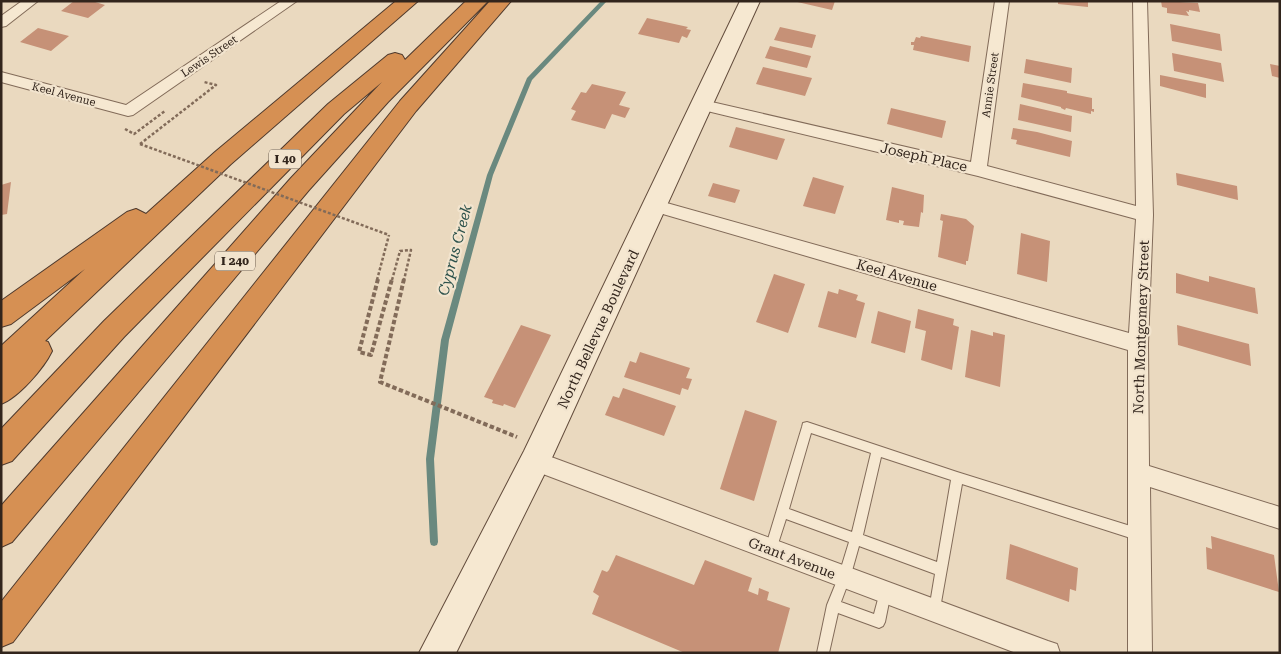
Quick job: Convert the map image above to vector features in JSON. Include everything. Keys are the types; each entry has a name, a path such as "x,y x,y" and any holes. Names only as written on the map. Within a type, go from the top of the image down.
{"highway":[{"path":"1,364 223,158 408,1"},
{"name":"I 40","path":"1,451 114,329 336,109 466,1"},
{"name":"I 240","path":"1,531 307,177 380,97 478,1"},
{"path":"1,630 408,106 501,1"},
{"path":"1,316 40,286 223,158"},
{"path":"1,391 185,193"}],"street":[{"path":"1,24 31,1"},
{"name":"Lewis Street","path":"128,111 290,1"},
{"name":"North Bellevue Boulevard","path":"437,653 535,461 656,206 750,1"},
{"name":"Annie Street","path":"978,170 1002,1"},
{"name":"North Montgomery Street","path":"1140,1 1145,215 1138,344 1140,653"},
{"name":"Keel Avenue","path":"1,77 128,111"},
{"name":"Joseph Place","path":"703,105 978,170 1145,215"},
{"name":"Keel Avenue","path":"656,206 1138,344"},
{"name":"Grant Avenue","path":"535,461 1048,653"},
{"path":"1139,473 1280,518"}],"lane":[{"path":"771,549 807,427 1140,536"},
{"path":"823,653 833,605 844,578 856,538 877,450"},
{"path":"935,610 957,477"},
{"path":"782,512 941,570"},
{"path":"833,605 879,622 886,592"}],"path":[{"path":"196,87 204,81 216,85 140,144 389,235 359,352 371,355 400,250 411,250 380,382 520,438 535,461"},
{"path":"128,111 125,129 134,134 165,111"}],"building":[{"path":"74,1 92,1 105,5 88,18 61,11"},
{"path":"793,1 835,1 832,10"},
{"path":"1058,1 1088,1 1088,7 1058,4"},
{"path":"1161,1 1198,3 1200,12 1186,11 1189,16 1167,13 1167,8 1162,7"},
{"path":"647,18 688,27 686,29 691,30 687,38 682,36 679,43 638,34"},
{"path":"1170,24 1220,34 1222,51 1172,41"},
{"path":"780,27 816,35 812,48 774,40"},
{"path":"38,28 69,36 51,51 20,42"},
{"path":"921,36 971,46 969,62 913,50 914,45 911,45 911,42 914,42 916,37 920,38"},
{"path":"770,46 811,56 807,68 765,58"},
{"path":"1172,53 1221,63 1224,82 1174,71"},
{"path":"1026,59 1072,68 1071,83 1024,73"},
{"path":"1270,64 1280,66 1280,78 1272,76"},
{"path":"763,67 812,78 805,96 756,84"},
{"path":"1160,75 1206,84 1206,98 1160,86"},
{"path":"1023,83 1067,91 1067,93 1092,98 1092,109 1094,109 1094,112 1091,111 1091,114 1066,108 1065,110 1061,107 1021,97"},
{"path":"592,84 626,92 619,105 630,108 625,118 612,114 605,129 571,120 576,111 571,109 581,92 586,93"},
{"path":"1020,104 1072,116 1071,132 1018,120"},
{"path":"891,108 946,121 942,138 887,124"},
{"path":"736,127 785,139 777,160 729,147"},
{"path":"1013,128 1072,141 1070,157 1016,144 1017,140 1011,139"},
{"path":"1176,173 1237,186 1238,200 1177,185"},
{"path":"813,177 844,186 835,214 803,206"},
{"path":"11,182 7,214 1,215 1,185"},
{"path":"713,183 740,190 735,203 708,196"},
{"path":"892,187 924,195 923,213 921,212 919,227 903,225 904,221 899,220 899,223 886,220"},
{"path":"941,214 966,219 974,226 966,265 938,257 943,221 940,220"},
{"path":"1021,233 1050,241 1047,282 1017,274"},
{"path":"1176,273 1209,282 1209,276 1255,288 1258,314 1176,293"},
{"path":"774,274 805,284 788,333 756,322"},
{"path":"839,289 858,295 856,300 865,303 856,338 818,327 828,291 838,294"},
{"path":"918,309 954,319 953,325 959,327 952,370 921,360 926,331 915,328"},
{"path":"878,311 911,321 905,353 871,343"},
{"path":"521,325 551,335 515,408 504,404 503,406 492,403 493,400 484,397"},
{"path":"1177,325 1249,344 1251,366 1178,345"},
{"path":"971,330 993,336 993,332 1005,335 1000,387 965,377"},
{"path":"640,352 690,368 686,378 692,379 688,390 682,388 680,395 624,377 630,361 636,363"},
{"path":"623,388 676,406 664,436 605,415 613,396 619,398"},
{"path":"745,410 777,421 754,501 720,489"},
{"path":"1211,536 1274,555 1279,592 1207,569 1206,547 1212,549"},
{"path":"1010,544 1078,568 1076,591 1070,589 1069,602 1006,579"},
{"path":"616,555 694,585 705,560 752,578 748,591 758,595 759,588 769,592 767,600 790,608 778,653 685,653 592,614 599,596 593,592 602,570 607,572 609,570"}],"waterway":[{"name":"Cyprus Creek","path":"434,542 430,459 445,340 490,175 529,79 604,1"}]}
